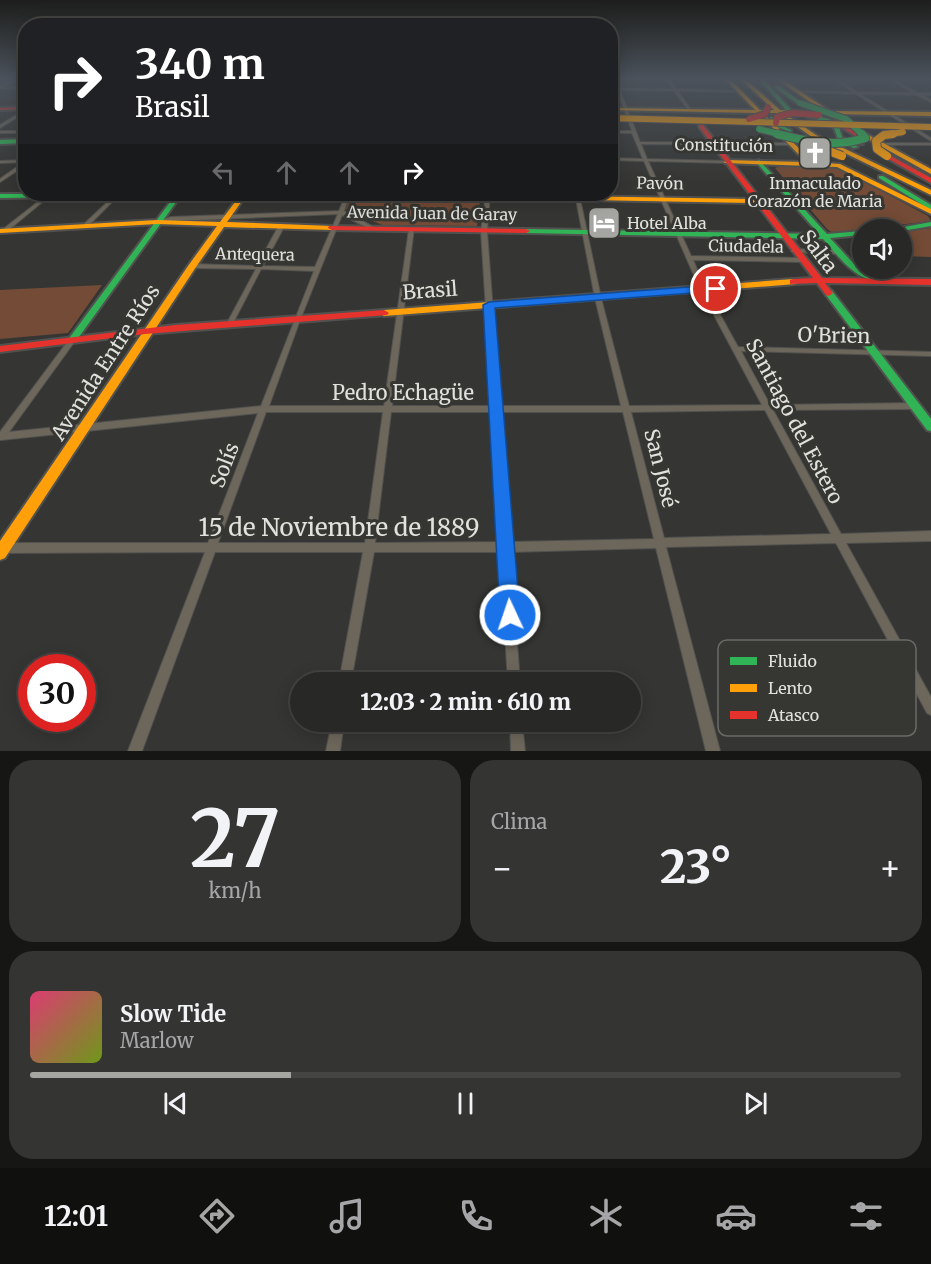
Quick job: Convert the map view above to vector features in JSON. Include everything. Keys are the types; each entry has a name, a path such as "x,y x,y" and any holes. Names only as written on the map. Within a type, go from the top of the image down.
{"main road":[{"path":"657,113 724,120 887,113"},
{"path":"767,113 876,144 931,172"},
{"path":"724,120 759,117 767,113"},
{"path":"778,113 839,158 931,199"},
{"path":"783,113 810,164"},
{"path":"786,119 788,113"},
{"path":"801,113 903,128 931,128"},
{"path":"801,113 783,115 776,118 777,123 931,210"},
{"path":"786,119 831,143 853,143 865,137 862,131 842,117 830,113"},
{"path":"890,113 931,114"},
{"path":"694,118 931,128"},
{"name":"Salta","path":"694,118 931,427"},
{"path":"786,119 812,138 841,140 903,128"},
{"path":"786,119 852,131 859,136 861,143 849,146 827,144 786,119"},
{"path":"786,119 816,137 931,191"},
{"path":"618,120 750,128 786,119 834,123 839,128 839,137 845,142 931,182"},
{"path":"618,120 848,119 903,128"},
{"path":"674,123 931,128"},
{"path":"903,128 884,135 877,140 876,147 931,182"},
{"path":"839,158 866,168 931,199"},
{"name":"Constitución","path":"727,162 810,164 839,158"},
{"path":"767,164 838,252 857,271 882,281"},
{"path":"866,168 931,210"},
{"path":"0,196 18,196"},
{"name":"Pavón","path":"618,198 797,202"},
{"path":"0,349 58,344 73,339 174,201"},
{"name":"Avenida Entre Ríos","path":"1,550 87,427 192,266 239,201"},
{"name":"Avenida Juan de Garay","path":"2,231 157,222 224,221 281,227 374,229 784,237 828,237 852,234"},
{"path":"912,227 931,224"},
{"name":"Brasil","path":"73,339 229,325 817,281 924,282 931,287"},
{"path":"0,342 63,336 73,339"}],"street":[{"name":"Santiago del Estero","path":"627,113 638,143 704,290 893,640"},
{"name":"Salta","path":"691,113 694,118"},
{"path":"888,113 931,142"},
{"path":"0,127 18,115"},
{"path":"638,143 714,143 786,119"},
{"path":"0,132 12,139"},
{"path":"618,132 634,132"},
{"path":"876,144 931,142"},
{"name":"Constitución","path":"618,159 727,162"},
{"path":"0,162 18,162"},
{"path":"0,181 18,168"},
{"path":"2,231 41,201"},
{"path":"84,226 110,201"},
{"name":"Solís","path":"135,751 297,320 345,201"},
{"path":"484,201 480,231 489,305 513,672"},
{"name":"San José","path":"578,201 598,298 625,409 713,751"},
{"path":"224,221 341,212 374,229"},
{"path":"229,325 281,227"},
{"path":"347,672 388,408 412,229"},
{"name":"Ciudadela","path":"689,258 798,256 838,252"},
{"name":"Antequera","path":"192,266 318,269"},
{"path":"1,437 73,339"},
{"name":"O'Brien","path":"736,349 931,354"},
{"name":"Pedro Echagüe","path":"1,437 265,409 914,406"},
{"name":"15 de Noviembre de 1889","path":"1,550 506,547 931,536"},
{"name":"Santiago del Estero","path":"916,682 931,709"},
{"path":"333,751 336,732"},
{"path":"517,732 518,751"}],"shaded area":[{"path":"780,166 839,168 928,216 931,221 912,223 912,219 852,219 852,231 833,233 827,229 775,168"},
{"path":"349,201 480,201 477,226 382,225 346,209"},
{"path":"931,228 931,257 912,256 912,231"},
{"path":"102,285 68,333 0,339 0,290"}],"traffic: fast":[{"path":"759,129 826,144 840,144 865,138 854,124 830,113"},
{"path":"809,116 830,121 836,127 840,138 855,147"},
{"path":"772,118 776,125 789,131"},
{"path":"0,142 18,141"},
{"path":"759,162 852,267"},
{"path":"881,177 931,208"},
{"path":"0,196 18,196"},
{"path":"73,339 174,201"},
{"path":"912,227 931,224"},
{"path":"526,231 816,237 852,234"},
{"path":"829,293 931,427"}],"traffic: slow":[{"path":"761,113 810,163"},
{"path":"781,113 814,136 931,193"},
{"path":"830,113 931,172"},
{"path":"870,113 931,114"},
{"path":"618,118 931,127"},
{"path":"887,156 877,149 876,141 884,135 903,132"},
{"path":"816,146 842,156"},
{"path":"727,162 838,165 931,212"},
{"path":"618,199 800,202"},
{"path":"0,553 192,266 239,201"},
{"path":"0,231 157,222 332,228"},
{"path":"384,313 793,282"}],"traffic: jam":[{"path":"749,119 765,113"},
{"path":"776,123 777,117 792,113"},
{"path":"793,113 819,115"},
{"path":"834,121 856,134 861,143"},
{"path":"701,126 829,293"},
{"path":"887,156 931,181"},
{"path":"332,228 526,231"},
{"path":"793,282 824,280 931,282"},
{"path":"0,349 175,328 384,313"}],"place":[{"name":"Inmaculado Corazón de Maria","path":"815,153"},
{"name":"Hotel Alba","path":"604,223"}],"route":[{"path":"510,615 489,305 716,289"}]}
